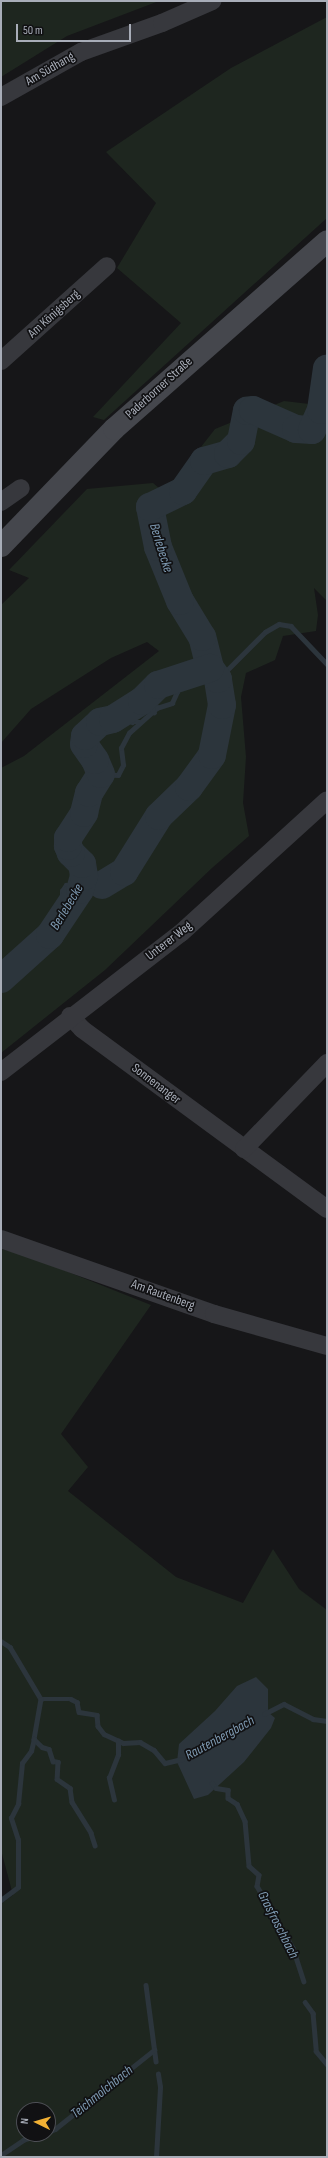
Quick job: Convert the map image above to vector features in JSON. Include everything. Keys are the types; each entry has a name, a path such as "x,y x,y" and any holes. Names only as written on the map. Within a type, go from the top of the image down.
{"main road":[{"name":"Paderborner Straße","path":"1,546 114,429 327,241"}],"street":[{"name":"Am Südhang","path":"1,97 81,52 162,23 212,1"},
{"name":"Am Königsberg","path":"1,361 107,266"},
{"path":"1,502 22,488"},
{"name":"Unterer Weg","path":"1,1072 70,1016 181,933 327,800"},
{"name":"Sonnenanger","path":"70,1016 82,1028 327,1209"},
{"path":"244,1149 327,1063"},
{"name":"Am Rautenberg","path":"1,1239 214,1314 327,1346"}],"shaded area":[{"path":"1,1 159,1 67,36 1,77"},
{"path":"327,17 327,218 104,420 93,417 181,323 117,268 156,203 106,152 231,68"},
{"path":"327,400 327,601 314,588 318,615 316,631 283,636 275,660 246,673 241,697 246,757 243,803 249,836 212,868 105,970 1,1053 1,768 24,756 159,651 147,642 111,658 31,709 1,743 1,605 29,578 9,570 87,489 153,483 165,493 215,429 284,401 318,405"},
{"path":"1,1249 23,1254 151,1305 61,1434 88,1467 68,1491 176,1577 243,1603 273,1549 299,1589 327,1610 327,2157 1,2157 1,1904 13,1895 1,1850"}],"water":[{"path":"256,1677 268,1689 268,1712 275,1718 271,1728 244,1762 208,1795 194,1799 177,1762 179,1744 215,1711 237,1686"}],"waterway":[{"name":"Berlebecke","path":"102,885 124,872 159,816 189,787 212,755 222,705 218,679 210,668 202,637 180,601 158,547 150,507 183,491 204,461 228,454 241,441 247,411 253,410 296,429 312,430 321,410 327,368"},
{"path":"218,679 265,632 279,624 291,626 327,664"},
{"name":"Berlebecke","path":"1,979 50,935 80,890 84,876 82,864 71,853 68,846 68,838 84,813 89,793 101,774 95,760 84,744 85,736 100,722 113,719 142,701 158,685 210,668"},
{"path":"101,774 118,775 123,765 121,748 129,733 157,708 172,703 177,692 177,680"},
{"path":"147,698 154,712"},
{"path":"119,715 132,722 140,722"},
{"path":"62,913 62,891 66,885 82,885"},
{"name":"Rautenbergbach","path":"1,1641 10,1647 41,1699 71,1699 77,1702 79,1712 97,1715 98,1726 104,1734 123,1743 140,1742 154,1750 165,1763 182,1759"},
{"path":"41,1699 34,1739 42,1747 49,1749 53,1761 58,1762 57,1779 70,1788 72,1802 91,1833 95,1845"},
{"name":"Rautenbergbach","path":"264,1714 284,1704 313,1719 327,1721"},
{"path":"1,1900 18,1887 18,1840 11,1818 18,1804 22,1763 31,1751 34,1739"},
{"path":"114,1800 109,1778 118,1755 118,1741"},
{"name":"Grasfroschbach","path":"212,1783 216,1788 228,1790 228,1798 237,1804 245,1821 249,1866 259,1875 257,1886 293,1948 304,1981"},
{"path":"146,1985 156,2061"},
{"name":"Grasfroschbach","path":"305,2002 313,2013 316,2051 327,2064"},
{"name":"Teichmolchbach","path":"56,2128 154,2050"},
{"path":"156,2157 160,2087 158,2074"},
{"name":"Teichmolchbach","path":"1,2155 20,2142"}]}
